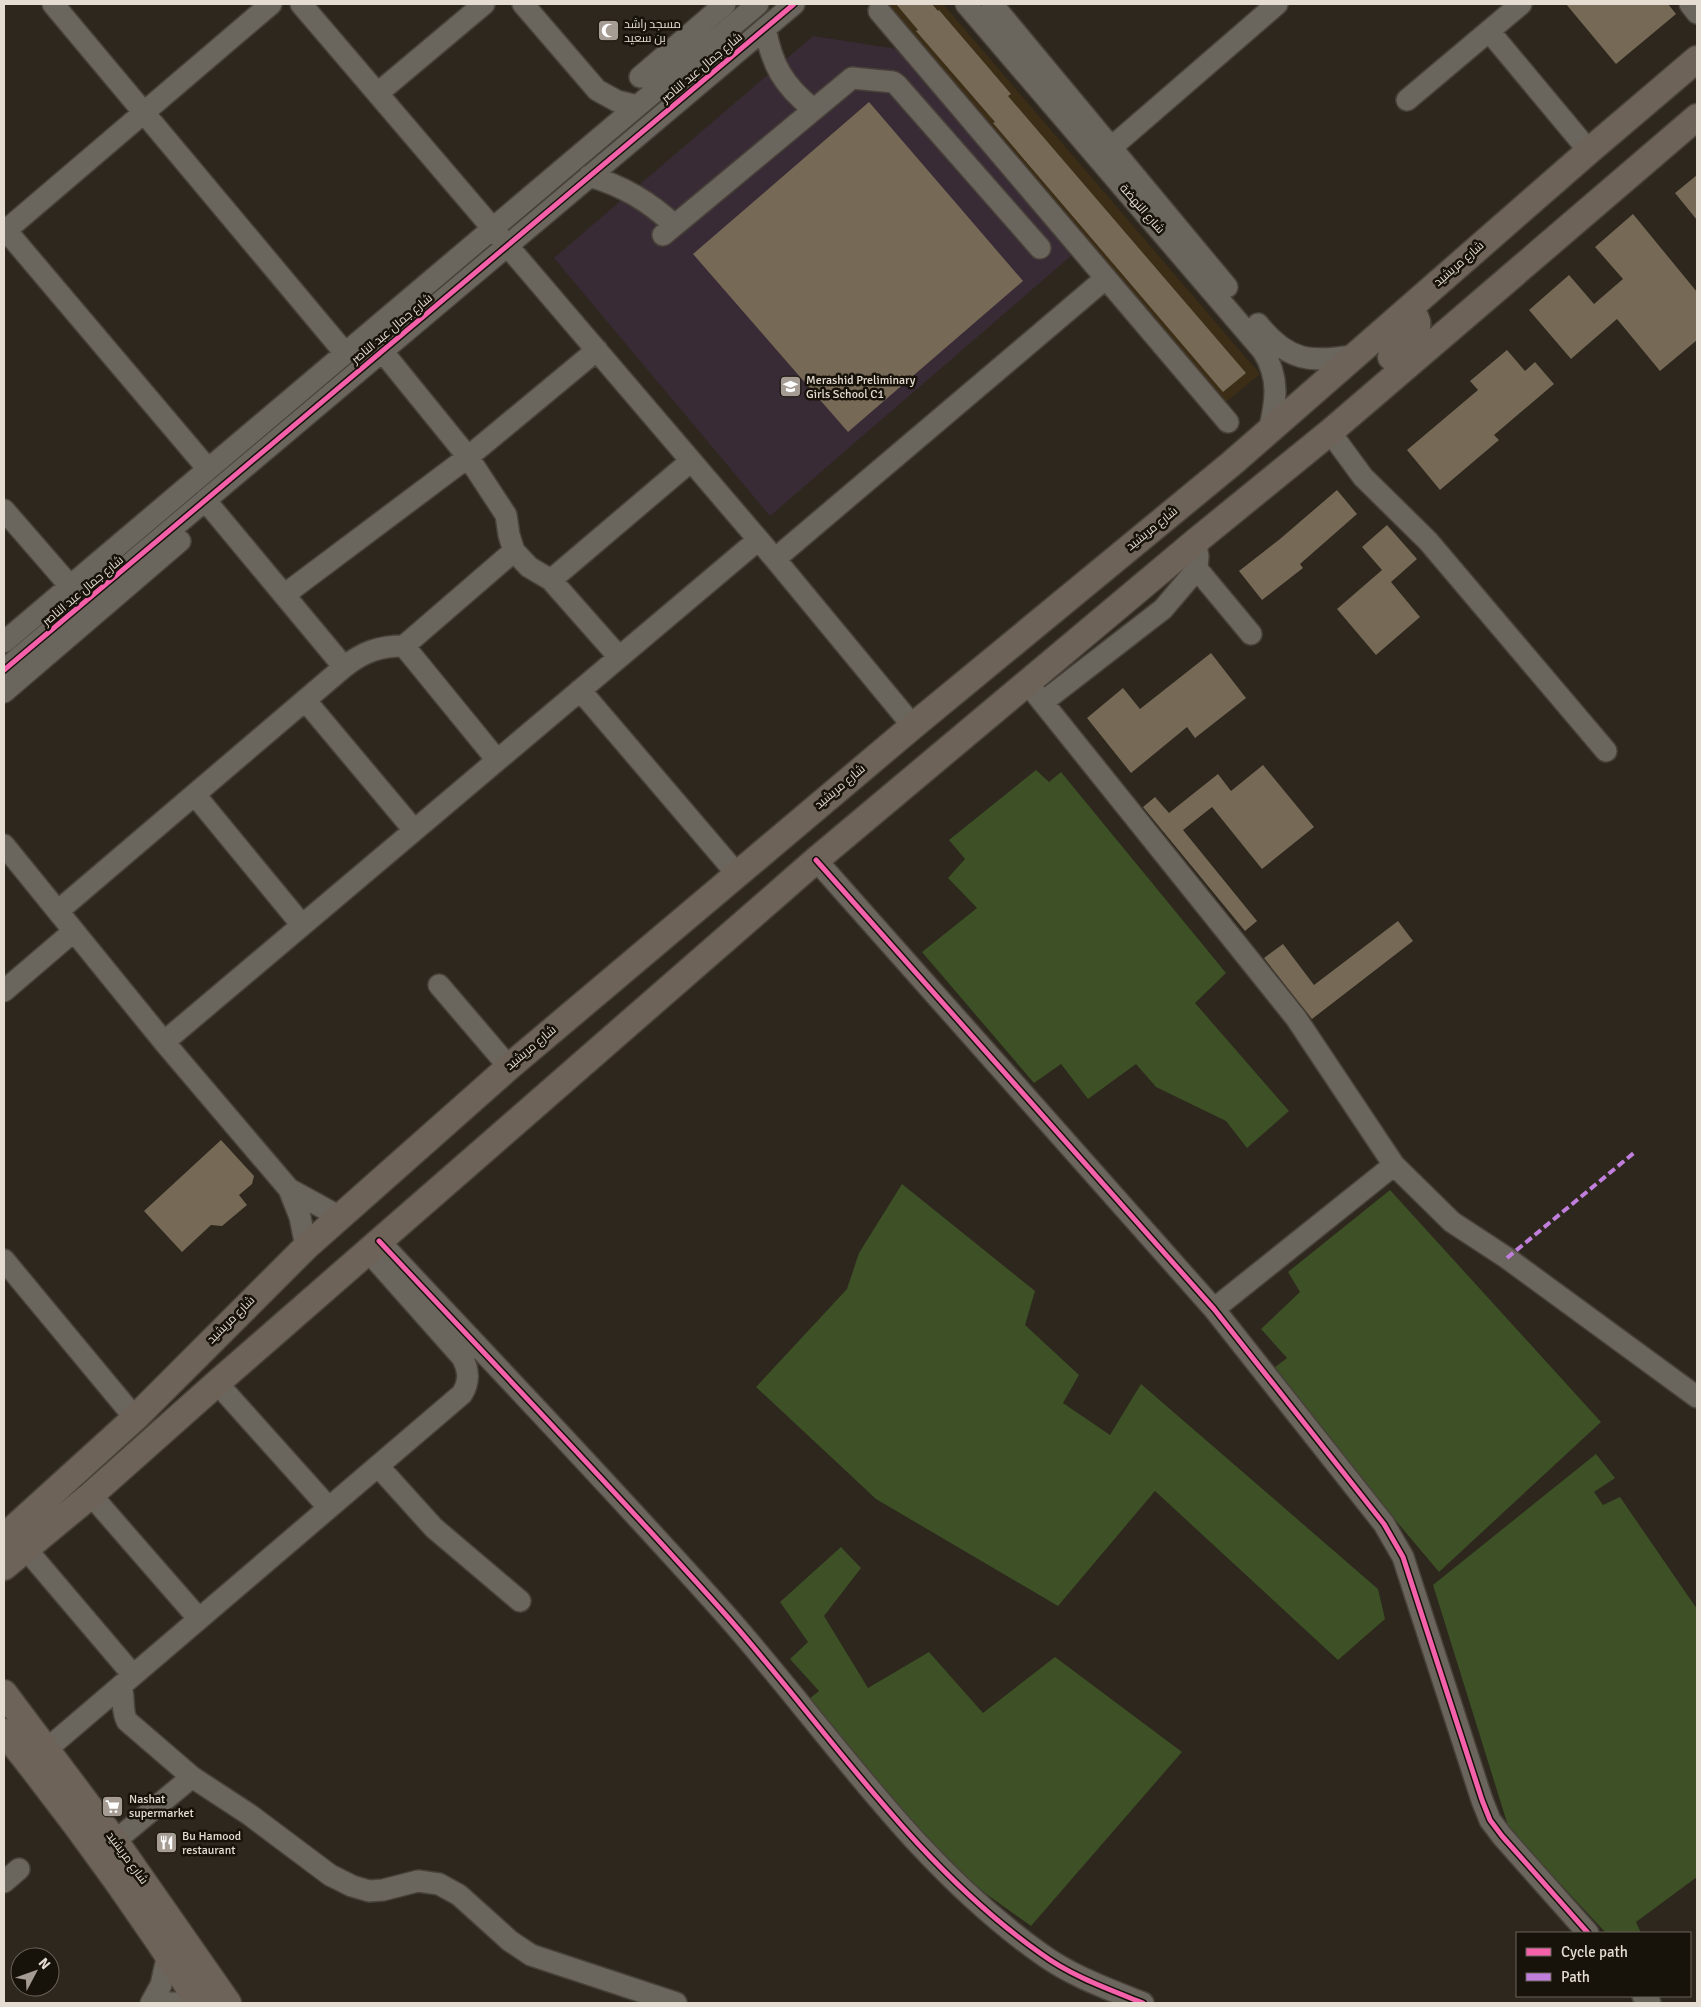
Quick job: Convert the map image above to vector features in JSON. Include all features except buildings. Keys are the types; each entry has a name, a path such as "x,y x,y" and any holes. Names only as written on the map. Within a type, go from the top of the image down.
{"main road":[{"name":"شارع مريشيد","path":"4,1567 15,1543 230,1321 306,1247 509,1067 737,874 1231,464 1697,59"},
{"name":"شارع مريشيد","path":"15,1543 92,1495 217,1382 816,860 1036,693 1195,542 1330,432 1697,117"},
{"path":"1364,401 1372,378 1416,332 1418,327 1415,317 1407,311"},
{"path":"1195,542 1188,528 1189,515 1214,492 1231,464"},
{"path":"230,1321 233,1337 238,1344 253,1352"},
{"name":"شارع مريشيد","path":"4,1692 115,1841 228,2003"},
{"name":"شارع مريشيد","path":"4,1732 81,1830 168,1954 199,2003"}],"street":[{"path":"53,4 345,353"},
{"path":"208,470 4,230 271,4"},
{"path":"300,4 692,461 913,726"},
{"path":"378,93 484,4"},
{"path":"523,4 596,90 617,102 637,106"},
{"path":"640,77 724,4"},
{"name":"شارع جمال عبد الناصر","path":"4,642 758,4"},
{"name":"شارع جمال عبد الناصر","path":"4,670 210,506 382,351 794,4"},
{"name":"شارع النهضة","path":"966,4 1263,351 1273,368 1276,388 1269,431"},
{"name":"شارع النهضة","path":"992,4 1278,346 1298,357 1308,360 1331,360 1357,355"},
{"path":"1112,146 1277,4"},
{"path":"1407,100 1521,4"},
{"path":"1690,4 1697,13"},
{"path":"879,12 1228,422"},
{"path":"765,28 770,52 780,74 794,94 813,109"},
{"path":"1489,31 1589,151"},
{"path":"589,176 638,195 668,230 852,78 893,82 1040,248"},
{"path":"596,90 604,113 604,134"},
{"path":"775,559 1106,278"},
{"path":"284,595 468,456 596,350"},
{"path":"382,351 468,456 506,515 514,551 529,568 551,580 619,657"},
{"path":"1330,432 1374,489 1428,541 1606,751"},
{"path":"551,580 692,461"},
{"path":"4,692 210,506 344,668"},
{"path":"4,510 70,586"},
{"path":"164,1042 758,540"},
{"path":"1195,542 1198,556 1197,569 1163,609 1036,693 1291,1010 1394,1165 1452,1222 1507,1258 1697,1397"},
{"path":"58,911 359,655 375,648 404,646 514,551"},
{"path":"1197,569 1251,634"},
{"path":"404,646 497,760"},
{"path":"580,690 737,874"},
{"path":"305,700 414,830"},
{"path":"195,795 302,925"},
{"path":"4,845 164,1042 289,1189 300,1217 306,1247"},
{"path":"816,860 1214,1309 1384,1524 1403,1557 1490,1820 1587,1932"},
{"path":"4,992 74,930"},
{"path":"439,985 509,1067"},
{"path":"1214,1309 1394,1165"},
{"path":"289,1189 340,1217"},
{"path":"47,1749 462,1394 468,1381 466,1364 457,1350 374,1246"},
{"path":"374,1246 725,1615 927,1855 984,1909 1041,1954 1077,1976 1143,2003"},
{"path":"4,1260 135,1418"},
{"path":"217,1382 329,1508"},
{"path":"378,1466 434,1528 520,1601"},
{"path":"92,1495 198,1619"},
{"path":"15,1543 127,1680 123,1711 127,1721 192,1777 250,1815 330,1875 352,1886 369,1891 383,1890 418,1881 439,1884 459,1895 510,1941 531,1954 676,2003"},
{"path":"115,1841 192,1777"},
{"path":"151,2003 161,1985 168,1954"},
{"path":"168,2003 199,2003"}],"shaded area":[{"path":"886,4 943,4 1260,374 1224,404"},
{"name":"Merashid Preliminary Girls School C1","path":"813,36 897,49 1072,255 770,516 554,258"}],"green space":[{"path":"1036,770 1049,782 1061,772 1226,973 1195,1003 1289,1111 1247,1148 1226,1121 1156,1087 1136,1064 1088,1099 1061,1064 1034,1083 922,952 977,908 948,878 965,859 949,840"},
{"path":"902,1184 1035,1291 1025,1325 1079,1375 1063,1403 1110,1435 1141,1384 1378,1589 1385,1619 1338,1660 1155,1491 1058,1606 876,1499 756,1387 847,1289 859,1253"},
{"path":"1390,1190 1601,1422 1439,1572 1270,1371 1287,1358 1261,1329 1300,1292 1288,1272"},
{"path":"1596,1454 1615,1478 1594,1492 1603,1505 1620,1497 1697,1609 1697,1877 1636,1922 1641,1932 1605,1932 1509,1829 1433,1585"},
{"path":"841,1547 861,1568 824,1616 868,1688 929,1652 983,1713 1055,1657 1182,1752 1031,1926 950,1868 803,1704 819,1691 790,1659 808,1642 780,1602"}],"marked path":[{"path":"1507,1258 1635,1152"}],"cycle path":[{"path":"4,670 794,4"},
{"path":"816,860 1214,1309 1384,1524 1403,1557 1490,1820 1587,1932"},
{"path":"379,1241 553,1426 725,1614 873,1793 911,1837 952,1878 994,1917 1064,1969 1143,2003"}],"place":[{"name":"مسجد راشد بن سعيد","path":"608,31"},
{"name":"Merashid Preliminary Girls School C1","path":"790,387"},
{"name":"Nashat supermarket","path":"113,1806"},
{"name":"Bu Hamood restaurant","path":"166,1843"}]}
